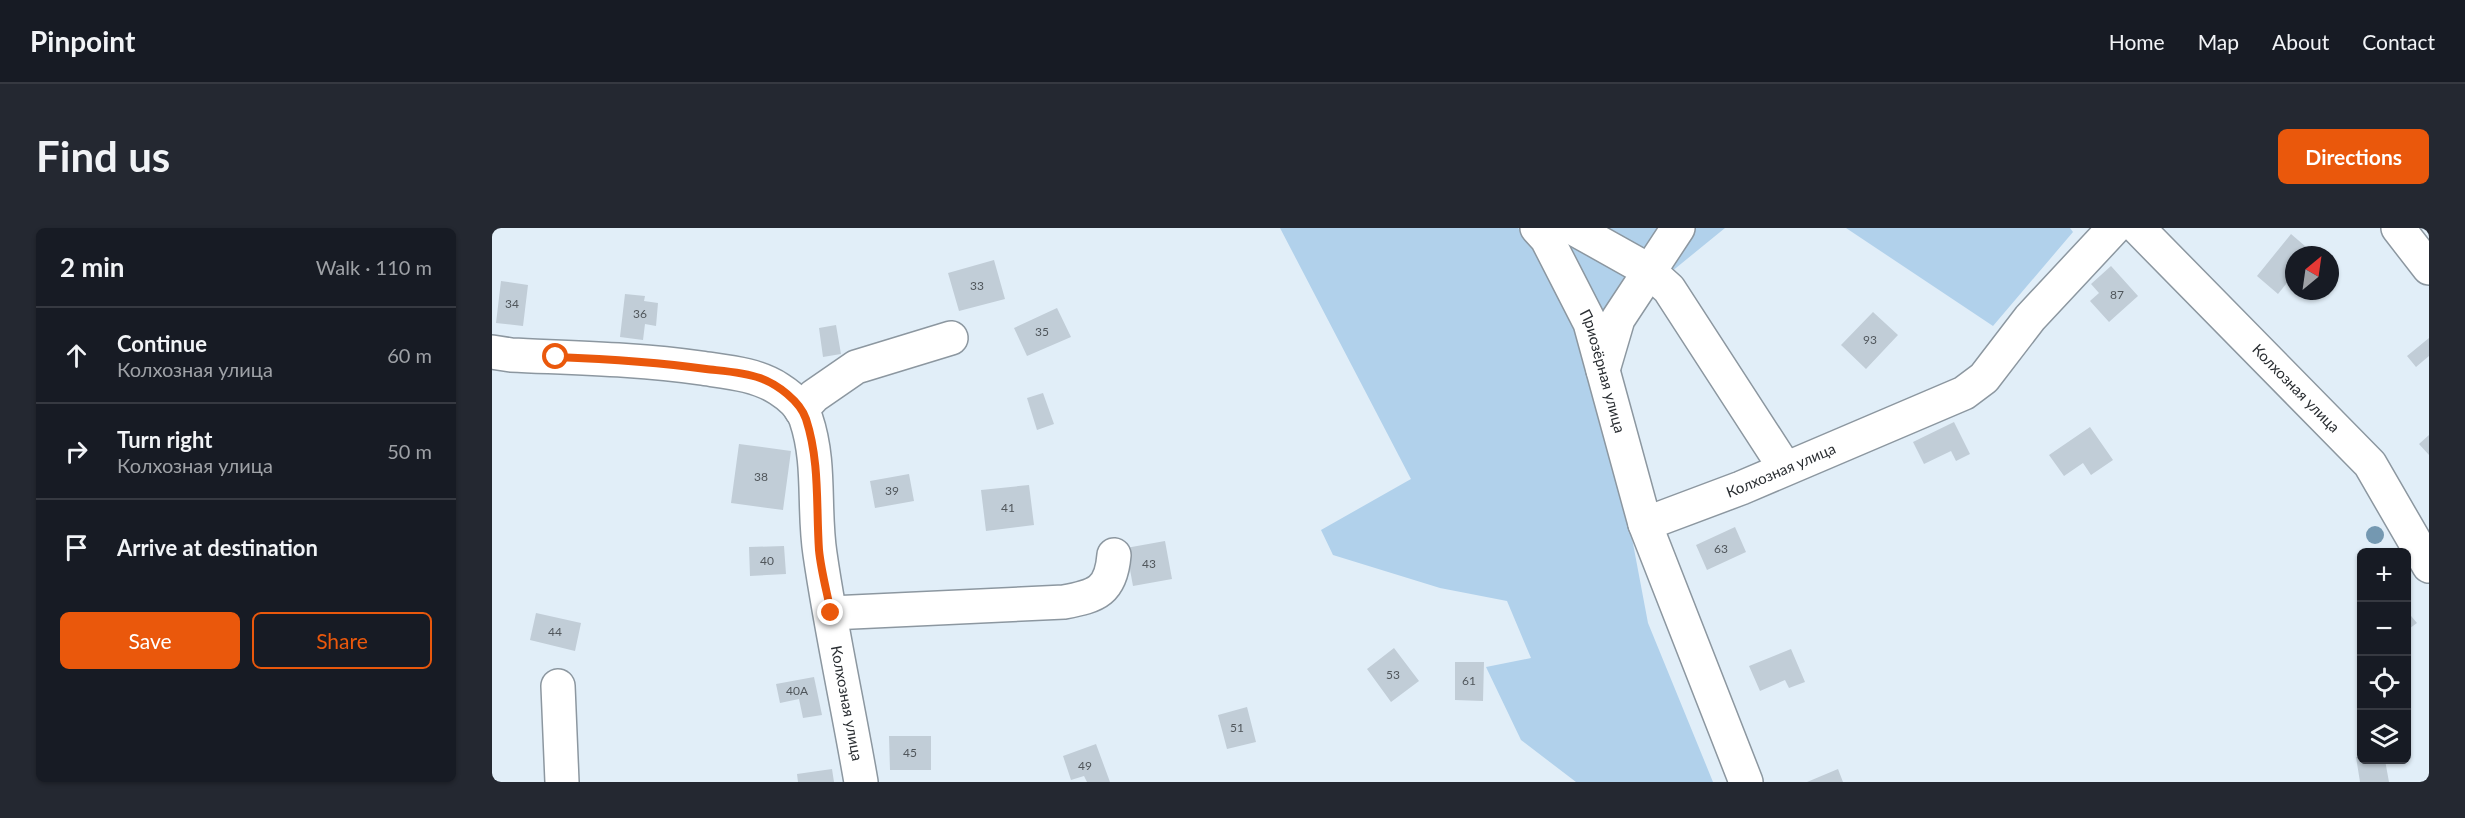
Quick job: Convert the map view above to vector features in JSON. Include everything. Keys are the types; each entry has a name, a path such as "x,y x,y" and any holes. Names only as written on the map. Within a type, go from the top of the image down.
{"street":[{"name":"Приозёрная улица","path":"1537,228 1547,239 1590,323 1645,524"},
{"path":"1573,228 1648,270 1669,289 1785,468"},
{"path":"1603,370 1618,319 1648,270 1678,228"},
{"name":"Колхозная улица","path":"1645,524 1964,393 1984,378 2030,318 2114,228"},
{"name":"Колхозная улица","path":"2138,228 2370,464 2429,566"},
{"path":"2398,228 2429,268"},
{"path":"801,410 814,396 856,367 951,338"},
{"name":"Колхозная улица","path":"492,352 511,356 653,361 738,373 760,378 781,390 801,410 812,441 818,490 819,551 861,782"},
{"path":"1645,524 1746,782"},
{"path":"831,613 1064,602 1086,598 1100,591 1109,581 1114,555"},
{"path":"558,686 562,782"}],"shaded area":[{"path":"1280,228 1518,228 1531,242 1588,352 1625,501 1648,623 1713,782 1576,782 1521,740 1486,667 1531,658 1507,601 1440,588 1333,555 1321,530 1411,479"},
{"path":"1556,228 1725,228 1606,325"},
{"path":"1846,228 2070,228 2073,232 1993,326"}],"building":[{"path":"2291,234 2305,246 2285,246 2285,285 2278,294 2257,276"},
{"path":"994,260 1005,299 959,311 948,273"},
{"path":"2111,266 2138,296 2109,322 2090,301 2099,293 2091,284"},
{"path":"501,281 528,285 523,326 496,323"},
{"path":"625,294 645,296 644,301 658,303 656,326 645,324 643,340 620,337"},
{"path":"1057,308 1071,337 1027,356 1014,328"},
{"path":"1873,312 1898,335 1866,369 1841,345"},
{"path":"836,325 841,354 823,357 819,328"},
{"path":"2429,338 2429,356 2416,367 2407,356"},
{"path":"1043,393 1054,424 1037,430 1027,398"},
{"path":"1954,422 1970,454 1956,461 1951,451 1924,464 1913,442"},
{"path":"2090,427 2113,460 2091,475 2083,463 2064,476 2049,455"},
{"path":"2429,435 2429,455 2419,444"},
{"path":"739,444 791,451 783,510 731,503"},
{"path":"909,474 914,501 875,508 870,481"},
{"path":"1029,485 1034,525 986,531 981,490"},
{"path":"1735,527 1746,552 1707,570 1696,545"},
{"path":"1165,541 1172,579 1133,586 1126,548"},
{"path":"784,546 786,574 750,576 749,547"},
{"path":"536,613 581,623 575,651 530,640"},
{"path":"2411,616 2417,623 2411,627"},
{"path":"1394,648 1419,681 1391,702 1367,669"},
{"path":"1791,649 1805,682 1789,688 1785,680 1760,691 1749,666"},
{"path":"1455,662 1484,662 1483,701 1455,700"},
{"path":"814,677 822,715 803,718 799,699 780,703 776,684"},
{"path":"1247,707 1256,742 1227,749 1218,715"},
{"path":"889,736 931,736 931,770 890,770"},
{"path":"1096,744 1110,782 1087,782 1084,776 1071,780 1063,756"},
{"path":"2357,764 2386,764 2389,782 2360,782"},
{"path":"832,769 834,782 798,782 797,774"},
{"path":"1838,769 1843,782 1807,782"}],"route":[{"path":"556,357 653,361 738,373 760,378 781,390 797,404 806,417 812,441 818,490 819,551 831,613"}]}
